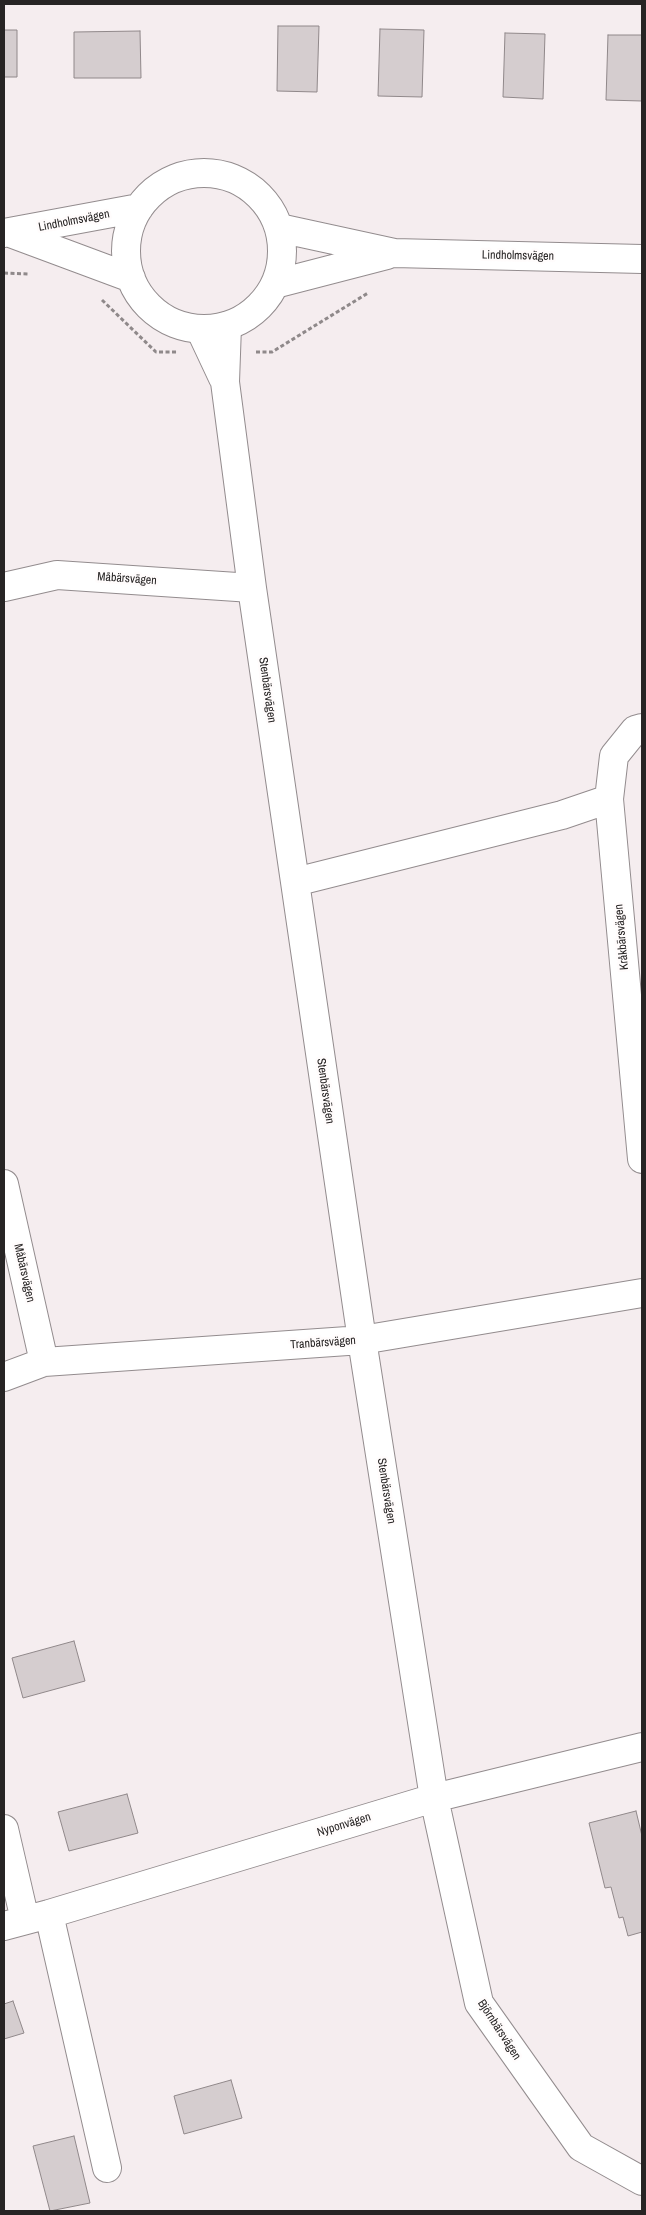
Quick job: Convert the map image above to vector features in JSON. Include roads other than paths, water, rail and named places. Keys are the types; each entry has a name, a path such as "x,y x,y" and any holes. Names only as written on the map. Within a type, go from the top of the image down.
{"street":[{"path":"203,173 223,175 242,182 258,194 271,210 279,228 282,248 280,267 275,284 265,300 252,313 227,326 200,329 182,326 150,308 139,294 131,278 126,260 126,242 138,208 150,194 164,183 183,176 203,173"},
{"name":"Lindholmsvägen","path":"7,233 138,208"},
{"name":"Lindholmsvägen","path":"279,228 394,253 642,259"},
{"name":"Lindholmsvägen","path":"7,233 131,278"},
{"name":"Lindholmsvägen","path":"275,284 394,253"},
{"name":"Stenbärsvägen","path":"227,326 225,382 252,588 362,1340 434,1798"},
{"name":"Stenbärsvägen","path":"200,329 225,382"},
{"name":"Måbärsvägen","path":"4,588 57,575 252,588"},
{"name":"Kråkbärsvägen","path":"642,728 635,730 614,756 609,800 642,1159"},
{"path":"295,882 562,815 609,800"},
{"name":"Måbärsvägen","path":"4,1184 44,1362"},
{"name":"Tranbärsvägen","path":"4,1377 44,1362 362,1340 642,1293"},
{"name":"Nyponvägen","path":"26,1920 434,1798 642,1747"},
{"name":"Björnbärsvägen","path":"434,1798 479,2003 581,2147 642,2181"},
{"path":"4,1829 26,1920 107,2168"}]}
